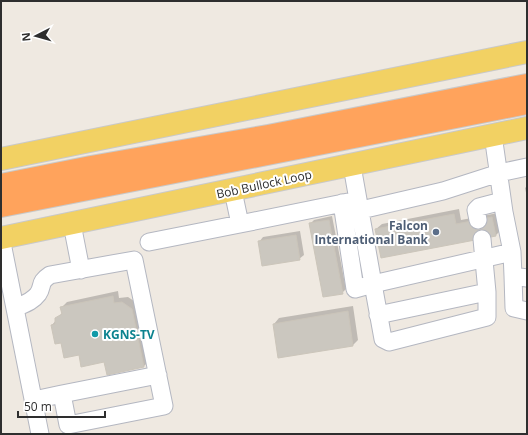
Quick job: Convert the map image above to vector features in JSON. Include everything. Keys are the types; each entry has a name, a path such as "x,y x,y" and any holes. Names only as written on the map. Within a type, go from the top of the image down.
{"highway":[{"path":"1,206 427,114 527,85"},
{"path":"1,185 427,114 527,103"}],"main road":[{"path":"1,159 527,52"},
{"path":"489,59 527,64"},
{"name":"Bob Bullock Loop","path":"1,238 233,191 526,128"}],"street":[{"path":"494,136 502,201 512,252 520,277 514,308 527,311"},
{"path":"352,166 383,339 389,342 487,317 487,292 482,239"},
{"path":"149,242 342,203 360,205 443,192 499,173 527,167"},
{"path":"233,191 240,224"},
{"path":"478,220 476,210 479,207 502,201"},
{"path":"342,203 355,289 484,257 512,252"},
{"path":"72,224 81,270"},
{"path":"1,238 40,434"},
{"path":"15,308 32,301 39,293 42,281 50,275 134,260 164,406 68,424 62,394"},
{"path":"378,315 487,292"},
{"path":"34,400 158,375"}],"building":[{"name":"Falcon International Bank","path":"454,214 456,224 492,217 496,236 381,258 375,229"},
{"path":"329,220 343,294 323,297 309,223"},
{"path":"296,235 300,260 262,266 258,241"},
{"name":"KGNS-TV","path":"113,296 114,303 122,302 132,309 144,367 107,375 104,362 81,367 79,355 64,358 61,343 55,344 51,325 55,324 55,318 62,314 60,307"},
{"path":"348,311 353,346 278,358 273,324"}],"place":[{"name":"Falcon International Bank","path":"436,232"},
{"name":"KGNS-TV","path":"95,334"}]}
